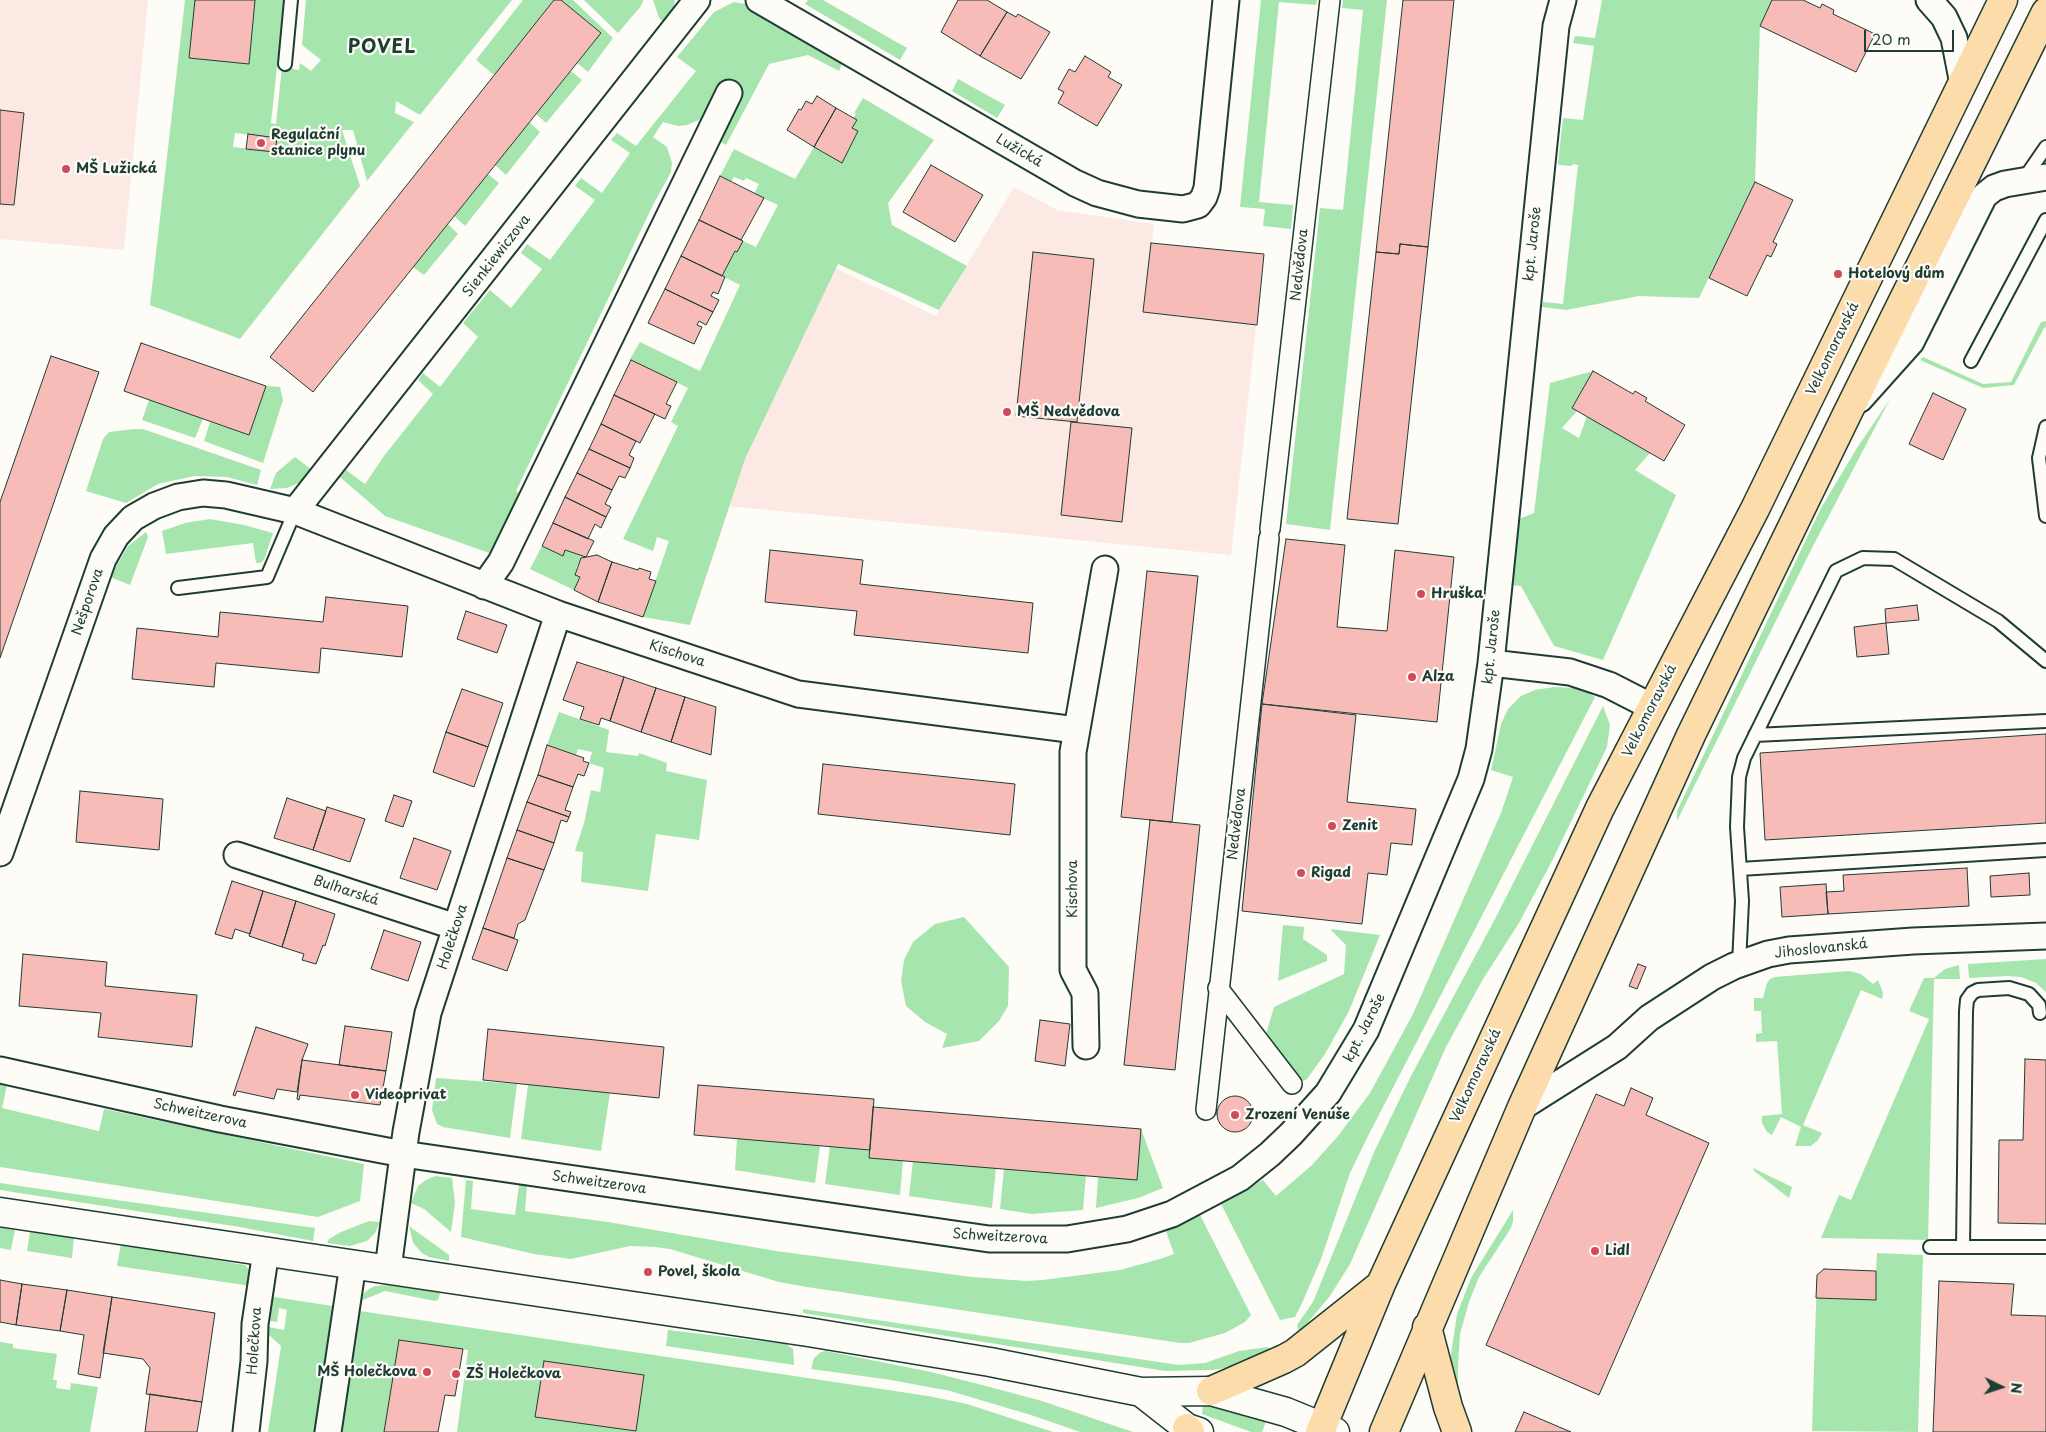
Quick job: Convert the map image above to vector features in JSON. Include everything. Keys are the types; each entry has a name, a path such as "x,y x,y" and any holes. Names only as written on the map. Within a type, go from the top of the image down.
{"main road":[{"name":"Velkomoravská","path":"1326,1430 1381,1284 1600,808 1755,508 2003,0"},
{"path":"1384,1432 1427,1327 1522,1108 1691,735 2046,12"},
{"path":"1211,1391 1295,1353 1381,1284"},
{"path":"1427,1327 1448,1407 1457,1432"}],"street":[{"name":"Sienkiewiczova","path":"295,511 697,0"},
{"name":"Lužická","path":"759,0 1075,183 1097,193 1138,204 1183,210 1198,205 1204,197 1207,188 1226,0"},
{"name":"Nedvědova","path":"1206,1110 1218,988 1330,0"},
{"name":"kpt. Jaroše","path":"1198,1201 1240,1178 1270,1154 1328,1093 1366,1030 1471,779 1479,749 1491,662 1556,26 1563,0"},
{"path":"1929,0 1944,17 1954,38 1963,84"},
{"path":"1937,0 1946,0"},
{"path":"484,586 501,562 729,93"},
{"path":"1848,412 1910,342 1984,196 1994,188 2040,178"},
{"name":"Nešporova","path":"0,853 103,559 116,536 134,518 154,506 178,497 203,494 226,495 295,511"},
{"name":"Kischova","path":"295,511 558,614 798,694 1076,730"},
{"name":"Kischova","path":"1086,1046 1085,993 1073,970 1073,752 1105,569"},
{"name":"Holečkova","path":"388,1269 403,1154 428,1013 558,614"},
{"path":"1491,662 1570,672 1609,685 1652,707"},
{"name":"Bulharská","path":"236,855 456,927"},
{"name":"Jihoslovanská","path":"1522,1108 1617,1046 1649,1018 1681,997 1739,964 1789,950 1913,941 2046,936"},
{"path":"1218,988 1292,1084"},
{"name":"Schweitzerova","path":"0,1070 220,1119 403,1154 989,1239 1067,1239 1100,1235 1147,1223 1172,1214 1198,1201"},
{"path":"0,1212 894,1346 990,1362 1141,1392 1211,1391 1286,1412 1326,1430"},
{"name":"Holečkova","path":"246,1432 254,1360 255,1324 266,1251"},
{"path":"328,1432 353,1264"},
{"path":"1141,1392 1192,1431"}],"lane":[{"path":"285,64 291,0"},
{"path":"2040,178 2046,147"},
{"path":"1971,361 2046,220"},
{"path":"2046,427 2039,458 2046,516"},
{"path":"178,588 267,577 295,511"},
{"path":"1739,964 1742,900 1737,827 1739,777 1744,758 1836,571 1863,558 1894,559 1998,621 2046,661"},
{"path":"1755,736 2046,721"},
{"path":"1740,869 2046,850"},
{"path":"1963,1247 1967,1000 1972,993 1978,990 2015,989 2029,994 2039,1005 2040,1014"},
{"path":"1930,1247 2046,1247"}],"shaded area":[{"name":"MŠ Lužická","path":"0,0 148,0 124,250 0,239"},
{"name":"MŠ Nedvědova","path":"1014,187 1057,210 1154,224 1152,243 1264,254 1231,555 728,506 745,459 835,268 936,316"}],"green space":[{"path":"185,0 195,0 189,58 249,64 255,0 284,0 271,123 276,124 282,67 299,70 300,63 311,71 321,60 302,45 306,0 512,0 420,115 396,101 395,113 414,122 367,181 353,130 342,130 360,186 240,339 150,305","holes":["235,133 276,138 275,152 233,147"]},
{"path":"523,0 554,0 494,75 476,60"},
{"path":"561,0 573,0 613,38 588,72 577,63 600,33"},
{"path":"584,0 643,1 641,6 618,33"},
{"path":"653,0 675,0 673,12 665,23 659,18"},
{"path":"808,0 823,0 907,48 900,60 805,4"},
{"path":"1261,0 1317,0 1316,5 1279,2 1259,202 1293,205 1291,229 1263,226 1265,209 1240,207"},
{"path":"1343,0 1387,0 1330,530 1286,524 1320,208 1343,210 1363,10 1342,8"},
{"path":"1602,0 1772,0 1760,26 1755,182 1699,298 1639,296 1566,310 1542,307 1543,302 1563,304 1578,165 1559,165 1558,163 1563,118 1583,120 1594,46 1573,43 1575,36 1595,38"},
{"path":"734,2 756,6 844,59 839,71 808,55 769,64 726,145 719,141 712,108 701,119 687,125 678,126 663,122 653,137 667,147 672,163 671,172 653,205 516,491 524,496 495,555 385,516 340,477 346,470 365,484 384,456 433,394 418,380 423,373 440,387 478,337 463,323 490,290 511,308 542,269 521,253 527,244 550,260 595,200 575,186 581,178 602,193 630,153 611,140 617,133 636,146 696,71 677,57 714,12"},
{"path":"571,71 582,80 546,123 536,114"},
{"path":"958,79 1005,105 997,118 952,91"},
{"path":"863,98 934,140 888,203 892,225 967,266 939,310 838,264 745,459 690,625 643,617 669,541 657,537 653,551 623,539 678,426 671,422 688,388 630,359 640,342 700,371 740,285 722,276 735,251 737,252 743,241 756,247 778,205 754,194 759,184 746,178 744,181 734,177 731,182 720,176 734,149 795,179 814,147 842,162 858,132 852,128 857,120 853,118"},
{"path":"529,122 540,132 506,175 495,165"},
{"path":"488,174 499,183 465,226 454,216"},
{"path":"448,224 458,234 424,275 413,267"},
{"path":"2046,321 2046,327 2014,385 1983,388 1920,360 1923,357 1983,384 2011,382 2041,322"},
{"path":"1593,371 1572,408 1577,411 1562,428 1579,438 1587,416 1650,453 1635,470 1676,495 1603,660 1554,646 1521,586 1512,585 1519,519 1534,513 1550,383"},
{"path":"266,386 280,387 283,400 263,463 204,441 210,422 249,435"},
{"path":"1890,399 1811,550 1677,821 1677,811 1821,508 1857,448"},
{"path":"149,400 203,419 195,438 142,420"},
{"path":"143,429 261,470 257,485 227,477 194,476 158,484 126,503 86,491 103,439 109,432"},
{"path":"295,457 312,470 303,481 287,488 270,489 276,473"},
{"path":"210,519 244,525 273,533 264,560 256,563 253,543 166,554 162,531 185,523"},
{"path":"146,532 148,537 130,585 110,577 128,546"},
{"path":"542,546 562,556 565,550 586,557 581,558 576,568 575,575 580,577 574,590 530,569"},
{"path":"1554,687 1575,688 1586,691 1595,697 1350,1173 1321,1259 1295,1317 1280,1320 1221,1204 1263,1180 1276,1196 1312,1165 1338,1136 1370,1093 1413,1014 1501,813 1513,777 1491,770 1501,724 1508,709 1521,696 1535,690"},
{"path":"1603,706 1610,725 1607,747 1552,861 1519,923 1483,979 1446,1047 1350,1264 1330,1296 1299,1333 1297,1325 1313,1302 1375,1150 1411,1076 1495,919"},
{"path":"559,712 609,730 606,752 638,756 639,753 667,763 666,771 707,780 699,840 656,834 648,891 581,882 583,852 575,851 584,823 591,790 600,792 604,768 589,763 592,752 578,749 576,755 547,745"},
{"path":"964,917 1009,967 1008,1006 999,1021 979,1041 942,1048 947,1034 925,1022 906,1006 901,981 904,960 913,942 935,924"},
{"path":"1283,925 1304,927 1303,939 1327,955 1327,961 1278,981"},
{"path":"1330,929 1380,935 1349,1011 1325,1054 1307,1079 1303,1081 1266,1034 1274,1007 1344,974 1346,945"},
{"path":"2046,959 2046,992 2036,983 2021,977 1969,978 1968,964"},
{"path":"1959,965 1960,979 1934,979 1928,1240 1821,1238 1839,1195 1851,1200 1929,1019 1909,1011 1924,978 1934,978 1945,969"},
{"path":"1849,971 1861,974 1873,984 1878,980 1883,993 1882,999 1861,990 1803,1125 1822,1133 1811,1146 1795,1146 1801,1127 1781,1117 1772,1135 1767,1132 1762,1123 1762,1116 1782,1114 1777,1041 1756,1042 1756,1034 1762,1033 1761,1011 1754,1011 1754,998 1763,998 1767,983 1775,977"},
{"path":"436,1078 517,1084 510,1138 443,1127 437,1124 432,1110"},
{"path":"0,1084 7,1085 2,1108 99,1131 104,1109 364,1164 360,1201 318,1217 0,1167"},
{"path":"528,1085 610,1093 601,1151 521,1139"},
{"path":"1141,1129 1163,1188 1138,1198 1096,1208 1098,1177 1137,1179"},
{"path":"737,1138 820,1146 815,1183 735,1170"},
{"path":"830,1146 870,1150 903,1160 900,1195 825,1184"},
{"path":"913,1161 996,1168 992,1208 909,1196"},
{"path":"1753,1168 1792,1187 1789,1198 1754,1171"},
{"path":"1004,1169 1086,1175 1083,1210 1032,1214 1000,1209"},
{"path":"435,1176 452,1178 455,1203 451,1232 424,1209 411,1203 418,1186"},
{"path":"466,1180 473,1181 471,1209 515,1215 519,1185 527,1186 525,1211 608,1222 776,1251 972,1277 1026,1281 1120,1270 1174,1254 1166,1231 1200,1215 1251,1315 1245,1322 1225,1333 1189,1343 1180,1343 779,1282 670,1249 630,1246 571,1259 534,1254 461,1237"},
{"path":"0,1183 315,1228 313,1241 240,1227 0,1190"},
{"path":"1513,1210 1511,1228 1479,1277 1469,1302 1460,1334 1457,1393 1450,1361 1457,1314 1471,1278"},
{"path":"369,1221 380,1222 375,1233 367,1241 350,1246 327,1243 329,1239 341,1232"},
{"path":"409,1226 449,1255 449,1261 429,1257 422,1253 413,1243"},
{"path":"0,1227 15,1230 11,1250 0,1248"},
{"path":"30,1232 74,1237 72,1258 27,1251"},
{"path":"121,1244 245,1265 252,1274 251,1286 117,1266"},
{"path":"1877,1253 1923,1255 1918,1432 1812,1431 1817,1275 1824,1269 1876,1271"},
{"path":"388,1285 440,1293 438,1300 435,1301 385,1291 358,1302 369,1289 375,1286"},
{"path":"268,1296 339,1307 319,1432 268,1432 281,1346 268,1334 264,1326 284,1330 287,1310 279,1308 277,1322 264,1320"},
{"path":"803,1309 1179,1365 1205,1363 1239,1351 1268,1347 1271,1351 1236,1366 1213,1370 1165,1371 803,1313"},
{"path":"353,1310 928,1396 967,1404 1053,1432 457,1432 468,1350 400,1340 384,1432 336,1432","holes":["544,1361 644,1375 636,1431 535,1417"]},
{"path":"668,1330 786,1344 793,1349 794,1365 666,1346"},
{"path":"0,1342 13,1344 13,1348 57,1354 53,1380 57,1380 56,1388 70,1390 71,1383 98,1387 90,1432 0,1432"},
{"path":"826,1351 931,1372 986,1386 1042,1401 1133,1432 1080,1432 950,1391 891,1380 811,1369 814,1358 821,1352"},
{"path":"1206,1404 1267,1419 1262,1432 1251,1432 1202,1414 1203,1406"}],"building":[{"path":"195,0 255,0 249,64 189,58"},
{"path":"554,0 561,0 601,33 313,392 270,357"},
{"path":"958,0 987,0 1007,12 980,56 941,32"},
{"path":"1403,0 1454,0 1428,247 1400,244 1399,254 1376,252"},
{"path":"1772,0 1803,0 1820,8 1822,4 1834,10 1833,14 1875,34 1856,72 1760,26"},
{"path":"1007,12 1016,17 1018,14 1050,32 1021,79 980,56"},
{"path":"1085,56 1111,72 1108,77 1122,85 1097,126 1058,103 1064,92 1058,89 1069,69 1075,72"},
{"path":"817,96 836,108 814,147 787,130 806,101 812,104"},
{"path":"836,108 857,120 852,128 858,131 842,163 814,147"},
{"path":"0,110 24,113 14,205 0,204"},
{"name":"Regulační stanice plynu","path":"248,134 277,138 275,152 246,149"},
{"path":"931,165 983,195 955,242 903,212"},
{"path":"720,176 764,198 741,240 699,220"},
{"path":"1755,182 1793,200 1773,242 1777,244 1771,257 1767,255 1747,296 1709,278"},
{"path":"699,220 743,241 737,252 735,251 722,276 681,256"},
{"path":"1151,243 1264,254 1257,325 1143,312"},
{"path":"1400,244 1428,247 1398,524 1347,519 1376,252 1399,254"},
{"path":"1033,252 1094,259 1077,422 1016,416"},
{"path":"681,256 725,277 718,294 713,292 711,296 719,300 713,312 665,289"},
{"path":"665,289 713,312 706,325 699,321 697,325 702,327 694,344 648,323"},
{"path":"141,343 266,386 249,435 124,391"},
{"path":"51,356 99,372 0,658 0,502"},
{"path":"631,360 677,382 666,404 671,406 665,419 614,395"},
{"path":"1593,371 1633,394 1635,391 1647,398 1645,401 1685,425 1664,461 1572,408"},
{"path":"1933,393 1966,409 1943,460 1909,444"},
{"path":"614,395 655,414 640,443 601,424"},
{"path":"1071,422 1132,428 1122,522 1061,515"},
{"path":"601,424 636,441 629,455 634,458 630,468 589,449"},
{"path":"589,449 630,468 625,478 619,476 612,490 577,473"},
{"path":"577,473 612,490 605,504 611,507 606,517 565,497"},
{"path":"565,497 606,517 601,528 595,524 588,539 553,523"},
{"path":"553,523 594,541 586,557 565,550 563,556 542,546"},
{"path":"1286,539 1345,545 1337,627 1387,631 1395,550 1454,557 1437,722 1262,704"},
{"path":"770,550 863,560 860,584 1033,603 1028,653 854,635 857,611 765,602"},
{"path":"597,555 612,562 598,602 574,590 580,577 575,575 581,558"},
{"path":"612,562 651,572 649,579 656,581 643,617 598,602"},
{"path":"1147,571 1198,576 1172,822 1121,817"},
{"path":"326,597 408,606 402,657 321,648 319,673 216,663 214,687 132,679 137,628 218,637 220,612 323,622"},
{"path":"1917,605 1919,620 1886,623 1885,609"},
{"path":"466,611 507,625 497,653 457,639"},
{"path":"1886,623 1889,654 1857,657 1854,627"},
{"path":"577,662 624,677 610,721 601,718 599,725 580,719 584,707 563,700"},
{"path":"624,677 656,688 641,732 610,721"},
{"path":"656,688 685,697 671,742 641,732"},
{"path":"462,689 503,703 488,747 446,732"},
{"path":"685,697 716,707 711,755 671,742"},
{"name":"Zenit","path":"1262,704 1356,715 1347,802 1416,809 1412,845 1391,843 1387,875 1368,873 1362,924 1242,911"},
{"path":"446,732 488,747 474,787 433,772"},
{"path":"2046,734 2046,823 1765,840 1760,753"},
{"path":"547,745 584,758 583,761 589,763 584,776 578,774 573,787 538,775"},
{"path":"823,764 1015,784 1010,835 818,814"},
{"path":"538,775 573,787 565,810 571,812 569,817 527,802"},
{"path":"80,791 163,799 159,850 76,842"},
{"path":"394,795 412,801 403,827 385,821"},
{"path":"287,798 326,811 313,850 274,838"},
{"path":"527,802 569,817 567,822 561,820 554,843 517,830"},
{"path":"327,807 365,819 350,862 313,850"},
{"path":"1150,820 1200,825 1175,1070 1124,1065"},
{"path":"517,830 554,843 544,870 507,858"},
{"path":"414,838 451,851 437,890 400,878"},
{"path":"507,858 544,870 525,920 518,924 514,938 483,928"},
{"path":"1967,868 1969,906 1828,914 1826,892 1844,891 1843,875"},
{"path":"2029,873 2030,895 1991,897 1990,876"},
{"path":"232,881 263,891 250,934 235,929 232,939 215,934"},
{"path":"1826,884 1828,914 1782,917 1780,887"},
{"path":"263,891 296,901 282,947 249,936"},
{"path":"296,901 335,914 325,946 323,945 316,964 302,960 304,954 282,947"},
{"path":"483,928 518,940 507,971 472,959"},
{"path":"384,930 421,942 408,981 371,969"},
{"path":"23,954 107,962 105,986 197,995 192,1047 98,1037 101,1013 19,1006"},
{"path":"1638,964 1646,967 1637,989 1629,986"},
{"path":"1040,1020 1070,1024 1065,1066 1035,1061"},
{"path":"345,1026 392,1032 386,1071 339,1065"},
{"path":"256,1027 308,1044 302,1060 297,1092 277,1089 274,1099 237,1091 235,1096 233,1095"},
{"path":"488,1029 664,1047 659,1098 483,1080"},
{"path":"2025,1059 2046,1060 2046,1224 1998,1223 1999,1140 2023,1140"},
{"path":"302,1060 386,1071 380,1105 300,1095 299,1100 297,1099"},
{"path":"698,1085 874,1099 870,1150 694,1135"},
{"name":"Lidl","path":"1631,1088 1653,1098 1646,1115 1709,1143 1599,1395 1486,1345 1596,1094 1624,1106"},
{"name":"Zrození Venuše","path":"1235,1096 1242,1097 1248,1101 1252,1107 1252,1121 1248,1127 1242,1131 1235,1132 1228,1131 1222,1127 1218,1121 1217,1114 1218,1107 1222,1101 1228,1097"},
{"path":"873,1107 1141,1129 1137,1180 869,1158"},
{"path":"1824,1269 1876,1271 1876,1300 1816,1298 1817,1275"},
{"path":"0,1280 22,1284 16,1325 0,1322"},
{"path":"1939,1281 2014,1284 2011,1315 2046,1316 2046,1432 1933,1432"},
{"path":"22,1284 67,1290 60,1331 16,1325"},
{"path":"67,1290 112,1297 100,1378 78,1374 84,1335 60,1331"},
{"path":"112,1297 215,1313 202,1402 146,1394 150,1368 143,1359 103,1353"},
{"name":"MŠ Holečkova","path":"399,1340 463,1349 455,1396 445,1395 438,1432 384,1432"},
{"path":"544,1361 644,1375 636,1431 535,1417"},
{"path":"150,1394 202,1402 197,1432 145,1432"},
{"path":"1524,1412 1571,1432 1515,1432"}],"place":[{"name":"Regulační stanice plynu","path":"261,143"},
{"name":"MŠ Lužická","path":"66,169"},
{"name":"Hotelový dům","path":"1838,274"},
{"name":"MŠ Nedvědova","path":"1007,412"},
{"name":"Hruška","path":"1421,594"},
{"name":"Alza","path":"1412,677"},
{"name":"Zenit","path":"1332,826"},
{"name":"Rigad","path":"1301,873"},
{"name":"Videoprivat","path":"355,1095"},
{"name":"Zrození Venuše","path":"1235,1115"},
{"name":"Lidl","path":"1595,1251"},
{"name":"Povel, škola","path":"648,1272"},
{"name":"MŠ Holečkova","path":"427,1372"},
{"name":"ZŠ Holečkova","path":"456,1374"}],"district":[{"name":"POVEL","path":"382,48"}]}
